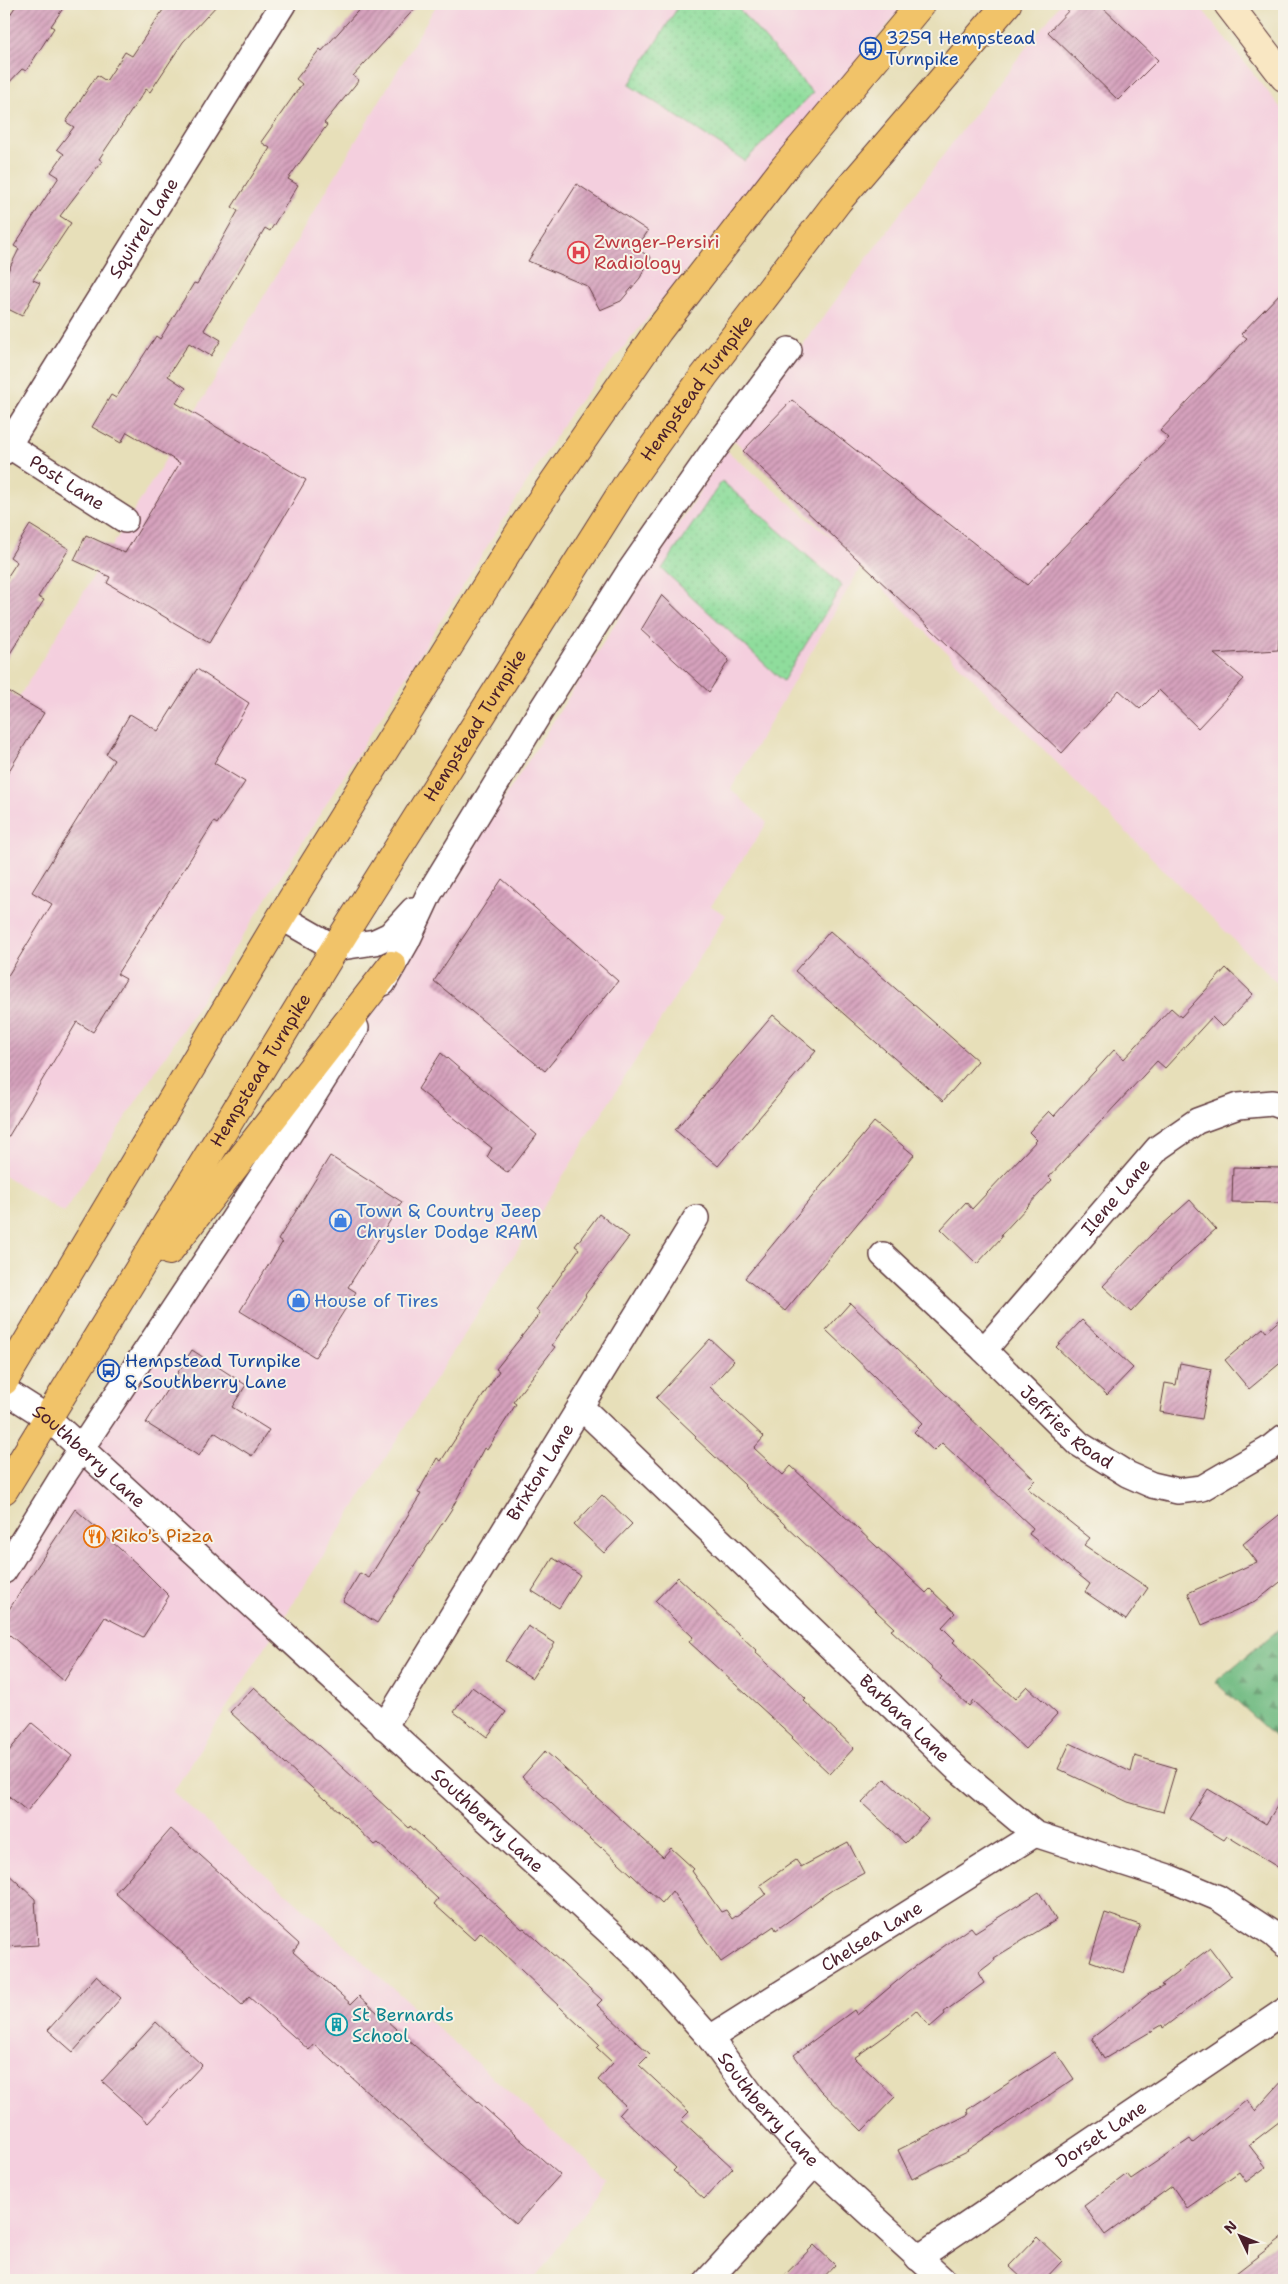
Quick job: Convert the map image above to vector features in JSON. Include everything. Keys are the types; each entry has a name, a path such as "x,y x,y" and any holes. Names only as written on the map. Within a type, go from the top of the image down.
{"main road":[{"path":"4,1381 281,917 524,525 658,331 784,168 920,4"},
{"name":"Hempstead Turnpike","path":"4,1490 335,948 629,482 704,376 838,201 1007,4"},
{"path":"1228,4 1284,78"},
{"path":"90,1350 392,965"}],"street":[{"name":"Squirrel Lane","path":"6,449 282,4"},
{"path":"4,1571 81,1448 274,1158 365,1014 407,941 429,894 540,712 629,572 713,451 789,350"},
{"name":"Post Lane","path":"6,449 125,520"},
{"path":"281,917 335,948 375,942 390,935 429,894"},
{"name":"Ilene Lane","path":"984,1350 1158,1148 1197,1121 1238,1106 1273,1103 1284,1108"},
{"name":"Brixton Lane","path":"384,1727 696,1218"},
{"name":"Jeffries Road","path":"883,1256 984,1350 1079,1444 1127,1474 1152,1485 1178,1492 1202,1488 1269,1449 1284,1437"},
{"name":"Southberry Lane","path":"4,1390 48,1418 642,1962 710,2038 754,2098 815,2163 943,2280"},
{"name":"Barbara Lane","path":"581,1407 955,1767 1035,1834 1168,1877 1218,1898 1273,1934 1284,1944"},
{"name":"Chelsea Lane","path":"710,2038 1035,1834"},
{"name":"Dorset Lane","path":"918,2258 1284,2010"},
{"path":"708,2280 815,2163"}],"shaded area":[{"path":"437,4 905,4 573,409 284,872 64,1213 4,1175 4,721 204,397"},
{"path":"1060,4 1198,4 1284,112 1284,990 861,567 731,789 767,823 711,906 726,915 491,1292 173,1792 608,2180 534,2280 4,2280 4,1583 726,450 835,541 733,439 956,138"}],"green space":[{"path":"680,4 734,4 813,93 745,161 629,85"},
{"path":"722,481 842,586 783,681 662,569"},
{"path":"1284,1625 1284,1745 1215,1682"}],"building":[{"path":"17,4 66,4 51,26 54,28 26,71 22,69 4,88 4,24"},
{"path":"167,4 218,4 183,42 150,92 146,89 99,159 102,161 60,216 71,223 33,280 40,283 22,316 4,307 4,279 19,249 14,246 59,177 51,172 64,154 57,149 74,127 66,122 97,75 106,81 125,52 132,56"},
{"path":"364,4 419,4 353,76 359,80 324,123 327,125 288,179 298,185 270,231 265,228 204,330 221,340 211,356 189,343 168,376 186,388 176,403 306,480 209,643 107,583 110,577 74,560 86,535 125,553 180,463 127,432 121,443 92,427 111,395 116,398 156,336 160,339 194,283 197,284 238,211 232,207 270,148 261,142 302,84 296,79 320,49 322,51"},
{"path":"1075,4 1099,4 1158,60 1118,100 1048,32"},
{"path":"577,184 648,231 636,249 651,257 640,278 621,301 600,310 587,286 528,261"},
{"path":"1284,289 1284,639 1279,639 1278,650 1214,654 1244,679 1198,728 1159,690 1140,709 1119,690 1062,753 743,451 792,400 1027,585 1169,438 1160,431 1247,338 1241,334"},
{"path":"30,525 69,549 38,597 44,600 4,663 4,582 17,562 10,557"},
{"path":"662,595 729,660 709,692 641,630"},
{"path":"197,669 249,703 214,763 245,782 217,824 214,822 117,974 126,979 93,1032 77,1022 4,1144 4,982 52,904 32,892 114,760 106,754 130,714 158,731"},
{"path":"4,689 44,713 4,779"},
{"path":"502,879 618,981 545,1071 434,981"},
{"path":"830,931 978,1061 943,1101 795,971"},
{"path":"1226,968 1253,994 1222,1027 1212,1017 1165,1068 1157,1061 1049,1177 1052,1180 977,1264 941,1229 966,1202 972,1209 1037,1140 1029,1132 1049,1111 1054,1116 1114,1050 1124,1059 1171,1008 1181,1017"},
{"path":"773,1015 816,1051 718,1166 675,1130"},
{"path":"441,1053 537,1135 508,1173 487,1157 492,1148 418,1089"},
{"path":"874,1122 914,1155 785,1311 745,1278"},
{"path":"330,1156 402,1202 348,1287 356,1292 315,1357 240,1311 282,1243 278,1240"},
{"path":"1233,1167 1284,1168 1284,1203 1232,1202"},
{"path":"1190,1200 1216,1229 1170,1270 1131,1312 1103,1286 1151,1235"},
{"path":"599,1214 629,1237 585,1295 552,1345 555,1347 513,1402 516,1404 487,1450 484,1448 451,1510 377,1623 343,1601 360,1573 369,1578 421,1494 418,1493 437,1458 441,1461 499,1371 496,1369 540,1313 536,1310 579,1249 575,1246"},
{"path":"850,1303 1035,1480 1027,1488 1090,1538 1084,1545 1148,1588 1126,1620 1085,1592 1090,1584 1029,1534 1033,1528 942,1443 934,1451 914,1432 923,1423 826,1330"},
{"path":"1284,1316 1284,1360 1249,1389 1225,1360 1263,1328 1266,1332"},
{"path":"1082,1320 1133,1368 1107,1395 1056,1347"},
{"path":"710,1339 734,1361 710,1387 764,1437 754,1448 783,1475 791,1466 926,1593 930,1589 955,1613 942,1627 955,1640 953,1642 1015,1699 1027,1686 1057,1714 1025,1749 973,1701 969,1706 940,1679 942,1677 891,1630 894,1628 744,1486 656,1398"},
{"path":"192,1350 246,1385 232,1407 269,1430 252,1456 214,1432 199,1456 146,1423"},
{"path":"1180,1363 1211,1369 1202,1419 1160,1412 1165,1383 1176,1385"},
{"path":"602,1495 632,1524 604,1553 574,1525"},
{"path":"75,1509 138,1565 169,1596 143,1637 105,1617 64,1681 4,1630 4,1617"},
{"path":"1284,1511 1284,1579 1255,1602 1202,1625 1188,1593 1257,1562 1243,1544"},
{"path":"553,1558 580,1575 559,1608 532,1591"},
{"path":"678,1577 757,1651 755,1652 806,1699 804,1701 854,1748 830,1774 793,1737 689,1642 693,1637 655,1601"},
{"path":"528,1626 555,1643 532,1678 505,1661"},
{"path":"254,1687 602,2000 597,2005 650,2054 639,2065 689,2112 681,2120 733,2168 704,2199 673,2171 676,2168 619,2114 626,2106 598,2080 613,2063 597,2048 600,2045 481,1932 474,1940 434,1904 438,1899 378,1843 375,1845 230,1712"},
{"path":"472,1687 506,1712 487,1737 454,1712"},
{"path":"32,1723 72,1756 27,1811 4,1792 4,1757"},
{"path":"1070,1743 1131,1772 1135,1756 1176,1768 1163,1812 1128,1802 1058,1769"},
{"path":"545,1751 663,1857 671,1848 694,1869 692,1871 721,1912 726,1910 732,1919 766,1894 760,1885 796,1860 801,1867 848,1842 864,1873 832,1890 776,1930 774,1926 721,1962 672,1891 662,1903 522,1777"},
{"path":"885,1779 928,1819 905,1843 862,1803"},
{"path":"1208,1789 1266,1824 1284,1795 1284,1871 1227,1836 1224,1840 1189,1819"},
{"name":"St Bernards School","path":"171,1829 299,1944 293,1952 351,2004 359,1996 560,2175 516,2224 314,2044 309,2050 249,1997 242,2005 115,1893"},
{"path":"4,1870 35,1899 38,1945 4,1947"},
{"path":"1039,1892 1056,1920 994,1958 995,1960 978,1973 984,1983 944,2012 945,2014 930,2027 916,2010 888,2034 854,2058 895,2097 862,2131 820,2090 794,2055 854,2010 857,2015 909,1971 971,1927 975,1932"},
{"path":"1105,1913 1140,1925 1124,1973 1090,1961"},
{"path":"1210,1948 1231,1976 1163,2028 1162,2025 1104,2059 1092,2038 1149,1994 1164,1986 1161,1985"},
{"path":"96,1976 121,1998 73,2052 48,2030"},
{"path":"156,2022 202,2065 148,2123 102,2081"},
{"path":"1056,2052 1074,2079 968,2151 912,2179 898,2150 969,2114 967,2110"},
{"path":"1284,2079 1284,2118 1249,2145 1266,2167 1246,2182 1239,2172 1187,2208 1172,2186 1105,2235 1084,2206 1127,2174 1131,2179 1190,2139 1193,2143 1247,2100 1255,2111"},
{"path":"1284,2236 1284,2280 1227,2280"},
{"path":"1037,2237 1062,2261 1044,2280 1024,2280 1009,2266"},
{"path":"814,2245 835,2265 821,2280 780,2280"}],"place":[{"name":"3259 Hempstead Turnpike","path":"870,48"},
{"name":"Zwnger-Persiri Radiology","path":"578,252"},
{"name":"Town & Country Jeep Chrysler Dodge RAM","path":"340,1221"},
{"name":"House of Tires","path":"298,1301"},
{"name":"Hempstead Turnpike & Southberry Lane","path":"109,1371"},
{"name":"Riko's Pizza","path":"95,1536"},
{"name":"St Bernards School","path":"336,2025"}]}
